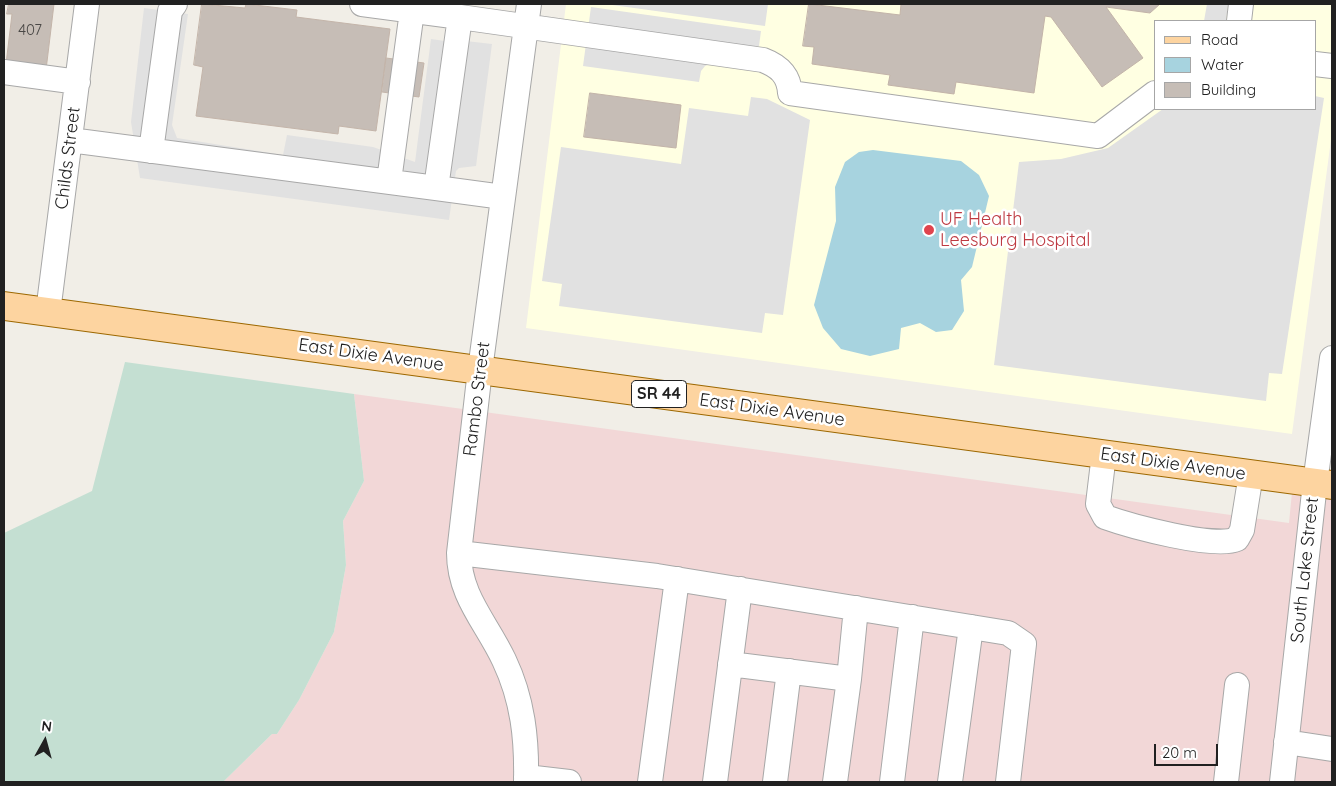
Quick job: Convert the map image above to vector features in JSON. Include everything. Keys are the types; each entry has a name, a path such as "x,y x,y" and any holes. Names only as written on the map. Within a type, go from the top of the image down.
{"main road":[{"name":"East Dixie Avenue","path":"4,306 1324,484"}],"street":[{"name":"Childs Street","path":"48,312 87,4"},
{"path":"151,150 170,10 175,4"},
{"path":"362,4 763,60 772,63 785,76 789,83 790,94 1098,136 1154,94"},
{"name":"Rambo Street","path":"526,779 526,742 517,692 504,660 465,590 459,571 480,370 529,4"},
{"path":"1239,20 1241,4"},
{"path":"389,181 412,12"},
{"path":"436,188 460,17"},
{"path":"1316,64 1332,66"},
{"path":"4,72 78,82"},
{"path":"70,140 503,197"},
{"name":"South Lake Street","path":"1282,782 1286,742 1324,484 1332,358"},
{"path":"1104,454 1098,504 1105,516 1121,523 1206,541 1228,543 1237,539 1242,530 1251,474"},
{"path":"460,552 677,579 1008,633 1024,644 1008,782"},
{"path":"650,782 677,579"},
{"path":"715,782 740,589"},
{"path":"834,782 849,679 856,608"},
{"path":"892,782 912,617"},
{"path":"950,782 971,627"},
{"path":"730,664 849,679"},
{"path":"776,782 789,671"},
{"path":"1226,782 1237,685"},
{"path":"1286,742 1332,748"},
{"path":"526,779 569,782"}],"shaded area":[{"name":"UF Health Leesburg Hospital","path":"566,4 1332,4 1332,132 1292,434 526,328"},
{"path":"605,4 768,4 765,26"},
{"path":"1207,4 1228,4 1226,20 1204,20"},
{"path":"591,7 761,31 759,46 705,66 701,71 699,82 583,66"},
{"path":"144,8 188,14 172,125 177,138 283,155 287,135 373,147 415,162 431,39 492,44 476,166 459,168 456,171 449,220 140,178 131,122"},
{"path":"1316,96 1324,98 1282,374 1269,373 1266,401 994,365 1019,162 1061,159 1108,148 1162,110 1316,110"},
{"path":"751,97 767,99 810,120 783,315 765,313 762,333 559,306 562,284 542,281 561,147 681,164 689,108 748,116"},
{"path":"125,362 354,394 364,481 343,521 346,565 334,632 299,700 277,734 272,734 223,782 4,782 4,533 92,491"},
{"path":"354,394 1289,523 1292,492 1332,498 1332,782 223,782 272,734 277,734 299,700 334,632 346,565 343,521 364,481"}],"water":[{"path":"873,150 961,161 979,175 989,196 972,267 961,280 964,311 952,330 936,332 920,323 901,328 899,349 870,356 841,349 823,328 814,305 836,221 835,187 845,162 859,152"}],"building":[{"path":"9,4 54,4 46,70 6,64 12,14 7,14"},
{"path":"202,4 245,8 246,4 297,10 296,17 390,29 376,131 339,126 338,134 196,116 203,67 194,65"},
{"path":"809,4 900,15 901,4 1160,4 1150,13 1106,7 1143,58 1102,87 1051,17 1045,16 1034,93 956,82 954,94 888,85 890,75 812,64 814,47 803,46"},
{"path":"386,58 424,63 419,97 382,92"},
{"path":"590,93 681,105 676,148 584,137"}],"place":[{"name":"UF Health Leesburg Hospital","path":"929,230"}]}
